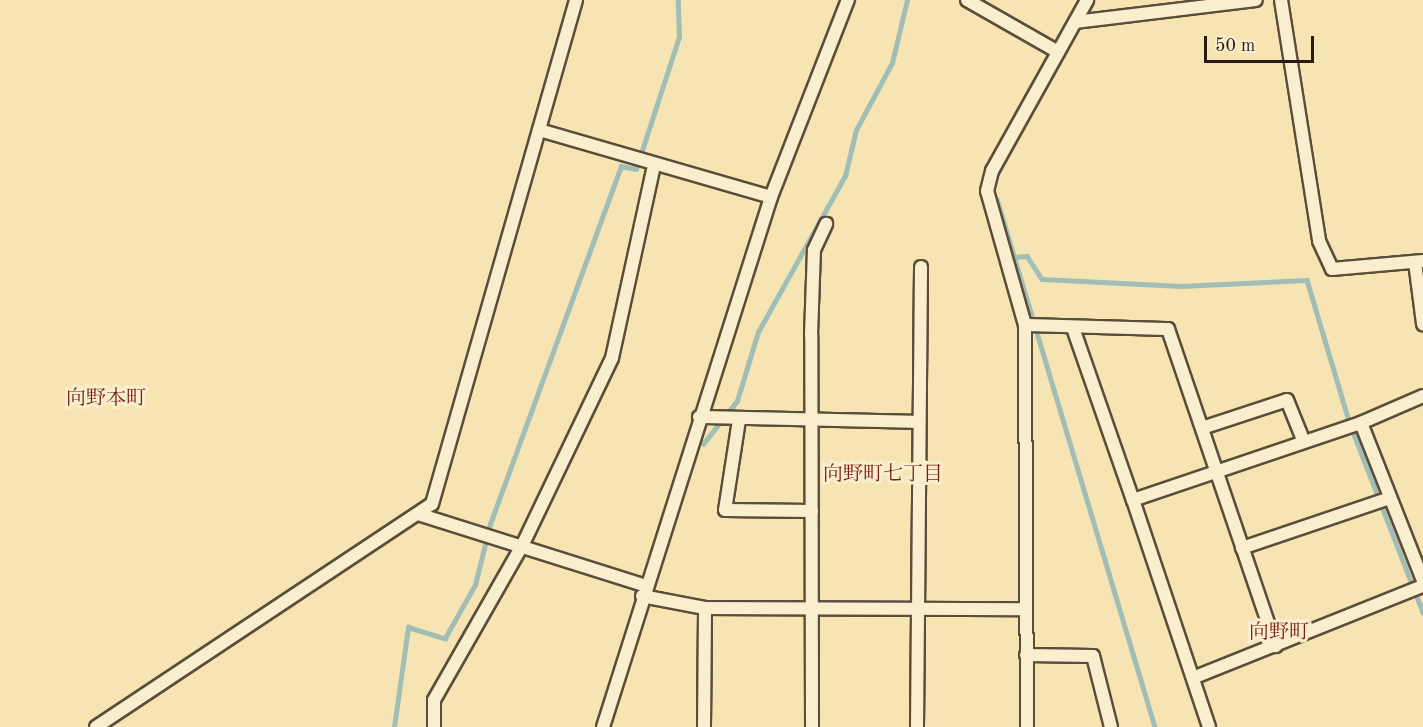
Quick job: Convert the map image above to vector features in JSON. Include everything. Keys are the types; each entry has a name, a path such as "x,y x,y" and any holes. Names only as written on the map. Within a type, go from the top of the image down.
{"street":[{"path":"96,727 432,504 576,0"},
{"path":"603,727 699,417 771,197 848,0"},
{"path":"967,0 1058,52"},
{"path":"1027,727 1025,325 987,191 992,171 1087,0"},
{"path":"1075,22 1256,0"},
{"path":"1281,0 1319,241 1332,269 1419,262 1423,324"},
{"path":"539,130 771,197"},
{"path":"434,727 434,700 522,546 612,358 654,165"},
{"path":"812,727 814,250 826,224"},
{"path":"917,727 917,422 921,267"},
{"path":"1025,325 1168,329 1276,646"},
{"path":"1073,328 1195,677 1209,727"},
{"path":"1133,500 1353,425 1423,396"},
{"path":"1202,428 1287,400 1304,442"},
{"path":"699,417 740,420 917,422"},
{"path":"740,420 725,510 812,511"},
{"path":"1353,425 1384,500 1423,580"},
{"path":"1242,548 1384,500"},
{"path":"418,514 522,546 644,591 705,609 1026,609"},
{"path":"1195,677 1423,586"},
{"path":"704,727 705,609"},
{"path":"1026,655 1093,656 1111,727"}],"waterway":[{"path":"394,727 408,627 445,638 475,585 490,524 621,166 636,169 679,37 678,0"},
{"path":"703,444 737,401 758,332 845,176 856,130 892,63 907,0"},
{"path":"997,199 1155,727"},
{"path":"1014,257 1027,256 1042,279 1181,286 1307,280 1350,424 1423,612"}],"district":[{"name":"向野本町","path":"106,399"},
{"name":"向野町七丁目","path":"883,475"},
{"name":"向野町","path":"1279,633"}]}
